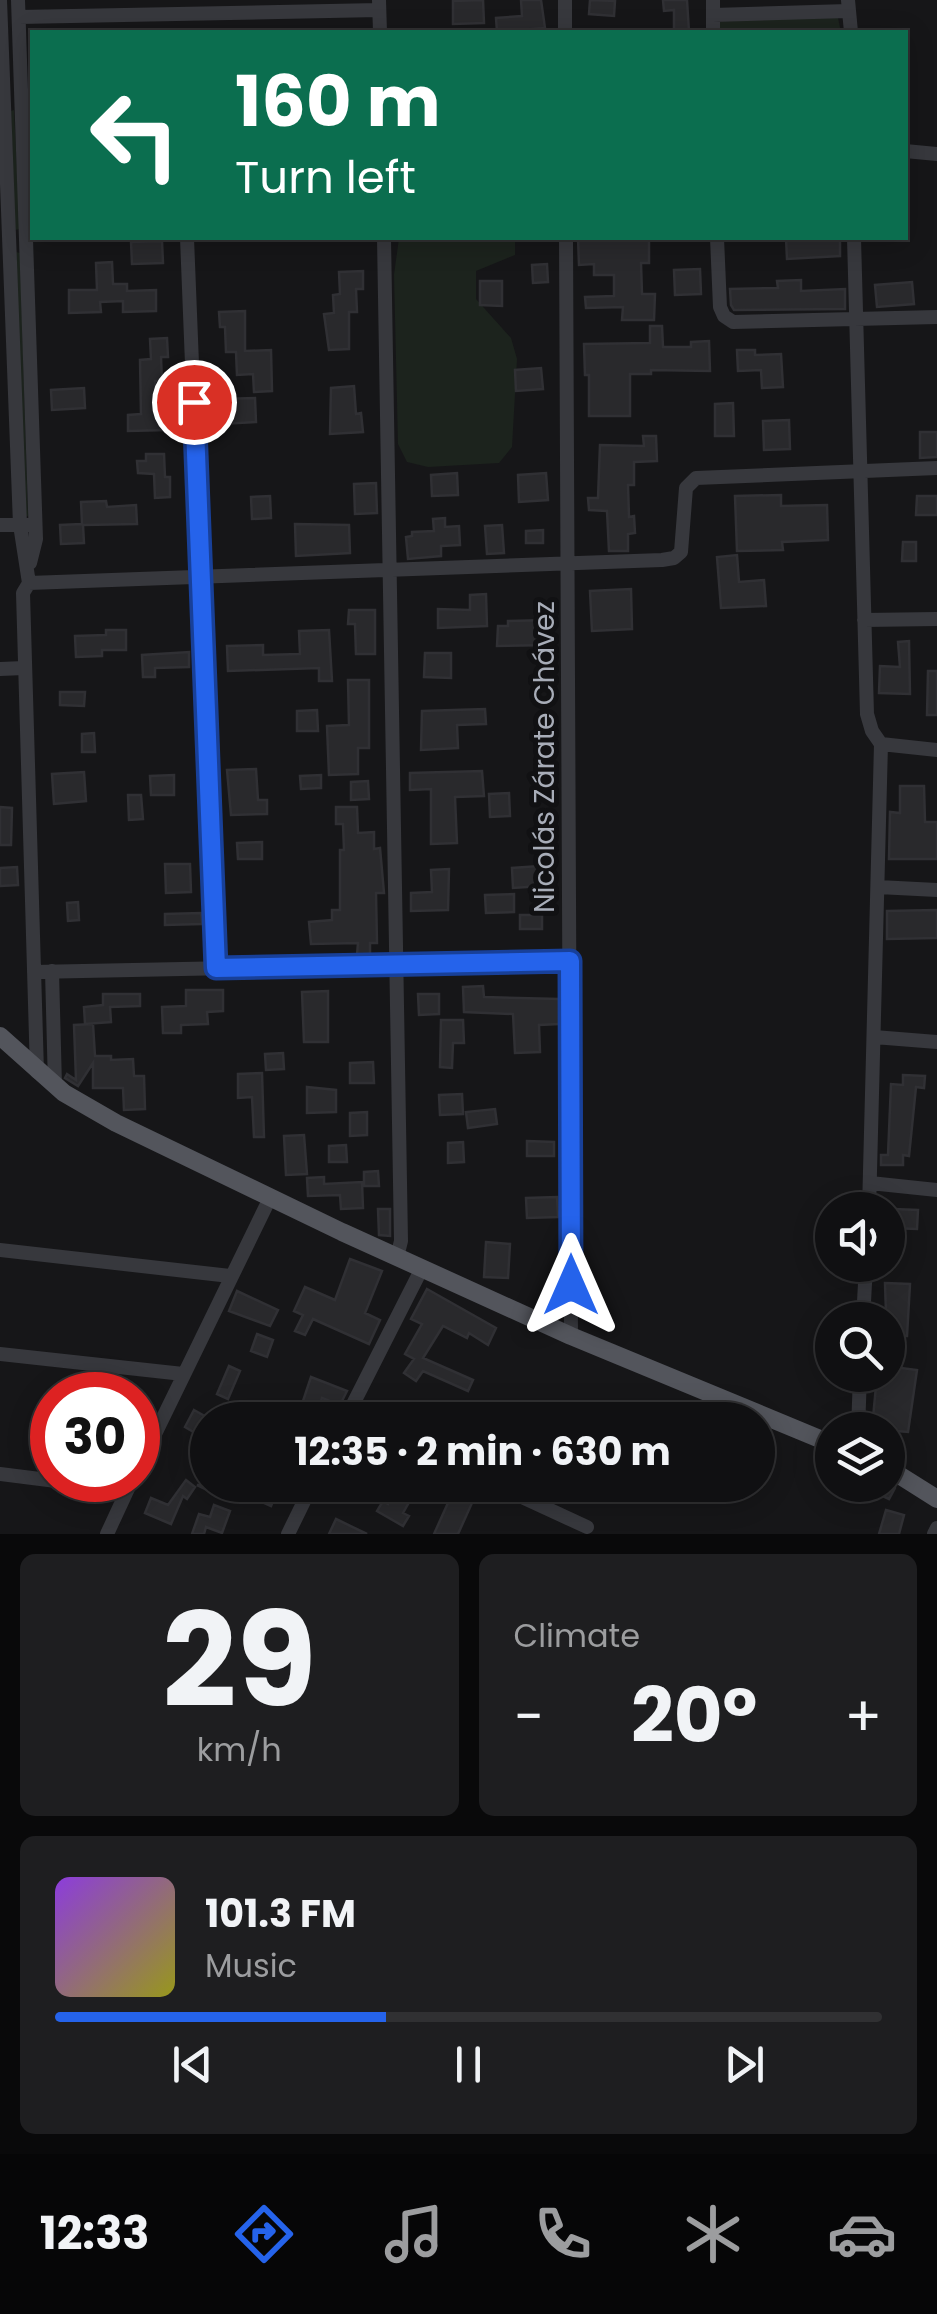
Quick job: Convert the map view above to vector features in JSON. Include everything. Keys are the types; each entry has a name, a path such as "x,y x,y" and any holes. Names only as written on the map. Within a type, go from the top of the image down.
{"main road":[{"path":"0,1036 55,1086 116,1123 570,1336 815,1437"},
{"path":"905,1479 937,1499"}],"street":[{"path":"0,0 5,241 28,525"},
{"path":"18,0 28,170 29,576 23,594 38,1072"},
{"path":"565,0 565,30"},
{"path":"18,16 379,5 380,30"},
{"path":"713,8 848,5 851,30"},
{"path":"2,101 22,101"},
{"path":"908,151 937,154"},
{"path":"5,241 26,240"},
{"path":"188,240 216,968"},
{"path":"384,240 401,1241 398,1257"},
{"name":"Nicolás Zárate Chávez","path":"566,240 570,1336"},
{"path":"717,240 720,308 733,322 937,317"},
{"path":"854,240 867,714 881,744 870,1192"},
{"path":"29,576 200,578 674,558 682,552 686,488 696,478 937,468"},
{"path":"0,525 28,525"},
{"path":"864,620 937,619"},
{"path":"0,669 24,668"},
{"path":"881,744 937,750"},
{"path":"878,887 937,890"},
{"path":"34,972 570,961"},
{"path":"52,971 55,1086"},
{"path":"874,1037 937,1042"},
{"path":"870,1183 937,1190"},
{"path":"160,1423 270,1198"},
{"path":"0,1250 230,1276"},
{"path":"356,1402 422,1268"},
{"path":"0,1354 183,1374"},
{"path":"0,1474 30,1477"},
{"path":"106,1534 122,1502"},
{"path":"288,1534 304,1502"},
{"path":"533,1502 587,1527"}],"shaded area":[{"path":"838,18 841,30 718,30 724,20"},
{"path":"14,110 20,229 15,230 11,111"},
{"path":"399,240 515,240 515,255 476,271 476,299 511,338 517,359 512,447 499,463 428,467 407,462 398,444 394,275"},
{"path":"16,252 20,253 28,516 25,517"}],"building":[{"path":"483,0 484,23 453,24 453,1"},
{"path":"521,0 541,0 545,28 497,30 496,18 522,16"},
{"path":"590,0 615,1 614,16 589,14"},
{"path":"663,0 687,0 689,30 674,30 674,10 664,11"},
{"path":"578,240 649,240 649,263 641,263 642,294 655,294 654,320 622,320 623,307 586,308 585,297 614,296 614,275 594,275 594,264 579,265"},
{"path":"786,240 840,240 840,256 787,259"},
{"path":"162,241 163,263 132,264 131,242"},
{"path":"112,262 113,284 127,284 127,291 156,290 156,311 123,312 123,301 100,302 101,312 69,313 69,290 97,290 96,263"},
{"path":"547,264 548,282 533,283 532,265"},
{"path":"700,269 701,294 675,295 674,270"},
{"path":"363,271 363,289 356,289 357,312 349,312 349,349 329,350 324,314 334,313 333,295 340,294 339,272"},
{"path":"801,280 801,291 845,289 845,309 734,310 731,305 730,289 778,288 777,281"},
{"path":"480,281 502,281 502,306 480,305"},
{"path":"912,282 914,304 877,307 875,285"},
{"path":"245,311 245,351 271,350 272,391 254,392 253,374 237,375 236,352 226,352 225,327 220,327 219,312"},
{"path":"650,326 662,326 663,347 691,347 691,342 709,341 710,371 651,370 651,374 630,374 630,416 589,416 584,344 650,343"},
{"path":"167,338 168,357 161,357 162,381 155,381 156,414 166,413 167,430 128,431 128,415 141,414 140,360 151,359 150,339"},
{"path":"737,350 755,350 755,355 781,354 783,387 762,388 761,370 738,371"},
{"path":"541,368 543,389 516,391 515,370"},
{"path":"354,386 356,414 361,413 363,432 330,434 331,388"},
{"path":"84,388 85,408 52,410 51,390"},
{"path":"255,398 256,422 222,424 221,399"},
{"path":"733,403 734,436 715,436 715,404"},
{"path":"789,420 790,449 764,450 763,421"},
{"path":"920,432 937,432 937,457 920,458"},
{"path":"643,436 656,436 657,461 634,462 634,485 628,485 629,517 634,516 635,533 628,534 628,551 609,551 607,511 589,510 588,498 598,498 600,445 644,446"},
{"path":"146,454 164,454 170,497 155,498 154,474 138,473 137,461 146,461"},
{"path":"457,473 458,495 432,496 431,475"},
{"path":"546,473 548,500 519,502 518,475"},
{"path":"376,483 377,513 355,514 354,484"},
{"path":"781,495 781,506 827,505 828,540 782,542 783,550 737,551 735,496"},
{"path":"270,496 271,518 252,519 251,497"},
{"path":"917,496 937,496 937,515 916,515"},
{"path":"106,501 107,507 136,505 137,524 83,525 84,543 61,544 60,525 82,524 81,502"},
{"path":"445,518 445,527 459,526 460,545 441,546 441,556 408,559 406,537 412,536 412,532 434,531 433,519"},
{"path":"295,524 349,525 350,553 296,556"},
{"path":"502,525 504,553 487,554 485,526"},
{"path":"543,530 543,543 526,543 526,531"},
{"path":"903,542 916,542 916,561 902,561"},
{"path":"737,555 739,582 764,580 766,606 721,608 717,557"},
{"path":"631,589 632,629 592,631 590,591"},
{"path":"486,594 487,626 438,628 438,609 470,610 470,595"},
{"path":"349,610 375,610 375,654 356,654 355,624 348,624"},
{"path":"549,620 549,645 497,646 498,626 508,626 508,621"},
{"path":"106,630 126,630 126,650 102,650 102,656 76,657 75,636 106,635"},
{"path":"329,630 332,681 319,681 319,668 228,671 227,646 263,645 263,655 300,654 299,631"},
{"path":"909,641 910,694 879,693 880,666 900,667 898,642"},
{"path":"189,652 189,667 155,668 155,677 143,677 142,655"},
{"path":"425,653 451,653 451,678 424,677"},
{"path":"928,671 937,671 937,715 927,715"},
{"path":"348,680 369,680 369,748 358,748 358,774 329,775 327,726 349,725"},
{"path":"60,692 85,692 84,706 60,705"},
{"path":"485,709 486,724 457,725 458,748 421,750 422,711"},
{"path":"317,710 318,731 297,731 297,711"},
{"path":"94,733 95,752 82,752 82,734"},
{"path":"256,769 258,800 267,800 267,814 231,815 227,770"},
{"path":"482,771 484,796 455,797 457,843 431,844 431,789 410,790 410,773"},
{"path":"84,772 86,801 54,804 52,774"},
{"path":"174,775 174,795 151,795 150,776"},
{"path":"321,775 321,788 301,789 300,776"},
{"path":"368,781 369,799 351,800 351,782"},
{"path":"900,786 924,786 925,822 937,822 937,859 889,859 890,812 900,813"},
{"path":"509,793 510,816 490,817 489,794"},
{"path":"128,795 141,795 143,819 129,820"},
{"path":"0,807 12,808 11,845 0,845"},
{"path":"336,807 357,807 358,833 374,832 374,849 380,848 384,893 376,893 377,943 370,943 370,954 357,955 358,943 311,944 309,922 332,920 332,910 340,910 343,824 336,824"},
{"path":"262,842 262,859 238,859 237,843"},
{"path":"165,864 190,864 191,892 166,893"},
{"path":"539,866 541,886 513,888 512,868"},
{"path":"17,867 18,885 0,886 0,868"},
{"path":"449,869 448,910 411,911 411,893 432,892 431,870"},
{"path":"514,894 514,912 486,913 485,895"},
{"path":"78,902 79,920 68,921 67,903"},
{"path":"937,910 937,938 887,939 887,911"},
{"path":"201,913 202,924 165,925 165,914"},
{"path":"520,915 542,915 542,929 520,929"},
{"path":"483,986 484,997 559,999 559,1024 539,1025 540,1052 515,1053 513,1014 464,1012 463,987"},
{"path":"186,990 223,990 223,1011 207,1012 208,1024 181,1025 181,1033 163,1033 162,1007 186,1006"},
{"path":"328,991 328,1042 304,1042 302,992"},
{"path":"103,994 140,994 140,1006 110,1007 111,1022 85,1024 84,1007 103,1005"},
{"path":"418,994 439,994 439,1014 419,1015"},
{"path":"441,1020 463,1020 464,1043 453,1043 452,1068 440,1067"},
{"path":"93,1024 95,1056 133,1059 134,1076 144,1076 145,1109 124,1110 123,1088 93,1088 93,1063 78,1086 65,1078 67,1074 76,1080 74,1025"},
{"path":"283,1053 284,1069 266,1070 265,1054"},
{"path":"373,1062 374,1083 350,1083 350,1063"},
{"path":"262,1073 264,1137 254,1137 252,1097 238,1098 238,1074"},
{"path":"903,1075 925,1076 924,1088 916,1087 909,1156 903,1155 903,1165 881,1165 881,1155 888,1155 891,1084 903,1085"},
{"path":"307,1087 336,1090 336,1112 307,1113"},
{"path":"462,1094 463,1114 440,1115 439,1095"},
{"path":"495,1109 497,1124 468,1128 466,1112"},
{"path":"367,1112 367,1135 350,1136 350,1113"},
{"path":"304,1135 307,1174 286,1175 284,1136"},
{"path":"527,1141 554,1142 554,1156 527,1156"},
{"path":"463,1142 464,1162 448,1163 448,1143"},
{"path":"346,1145 347,1162 329,1162 329,1146"},
{"path":"378,1171 379,1186 364,1186 364,1172"},
{"path":"324,1177 324,1184 362,1182 363,1208 341,1209 340,1195 308,1196 307,1178"},
{"path":"557,1197 558,1217 527,1218 526,1198"},
{"path":"378,1209 390,1209 390,1236 379,1235"},
{"path":"905,1209 918,1210 917,1229 905,1229"},
{"path":"486,1242 510,1244 508,1278 484,1277"},
{"path":"350,1259 382,1271 365,1313 380,1320 369,1344 313,1319 305,1335 295,1331 303,1315 294,1311 305,1287 335,1300"},
{"path":"885,1283 910,1284 907,1336 905,1302 886,1302"},
{"path":"427,1289 496,1328 488,1345 469,1333 467,1338 443,1326 423,1358 473,1380 468,1391 423,1371 416,1381 404,1373 414,1359 405,1354 422,1324 411,1319"},
{"path":"237,1291 278,1310 270,1326 229,1311"},
{"path":"257,1334 273,1340 267,1357 251,1351"},
{"path":"229,1366 240,1371 228,1399 217,1394"},
{"path":"905,1368 917,1370 908,1432 905,1412 874,1412 875,1392 905,1392"},
{"path":"311,1377 347,1391 342,1402 322,1398 321,1402 303,1401"},
{"path":"186,1480 190,1483 190,1494 187,1499 183,1496 171,1524 145,1513 149,1502 168,1505"},
{"path":"382,1502 409,1502 403,1513 409,1516 403,1526 377,1511"},
{"path":"448,1502 472,1503 458,1534 434,1534"},
{"path":"214,1505 230,1511 222,1533 206,1527 204,1534 192,1534 199,1514 210,1517"},
{"path":"886,1510 904,1515 899,1534 879,1534"},
{"path":"336,1519 367,1534 329,1534"}],"route":[{"path":"194,402 216,968 570,961 571,1285"}]}
